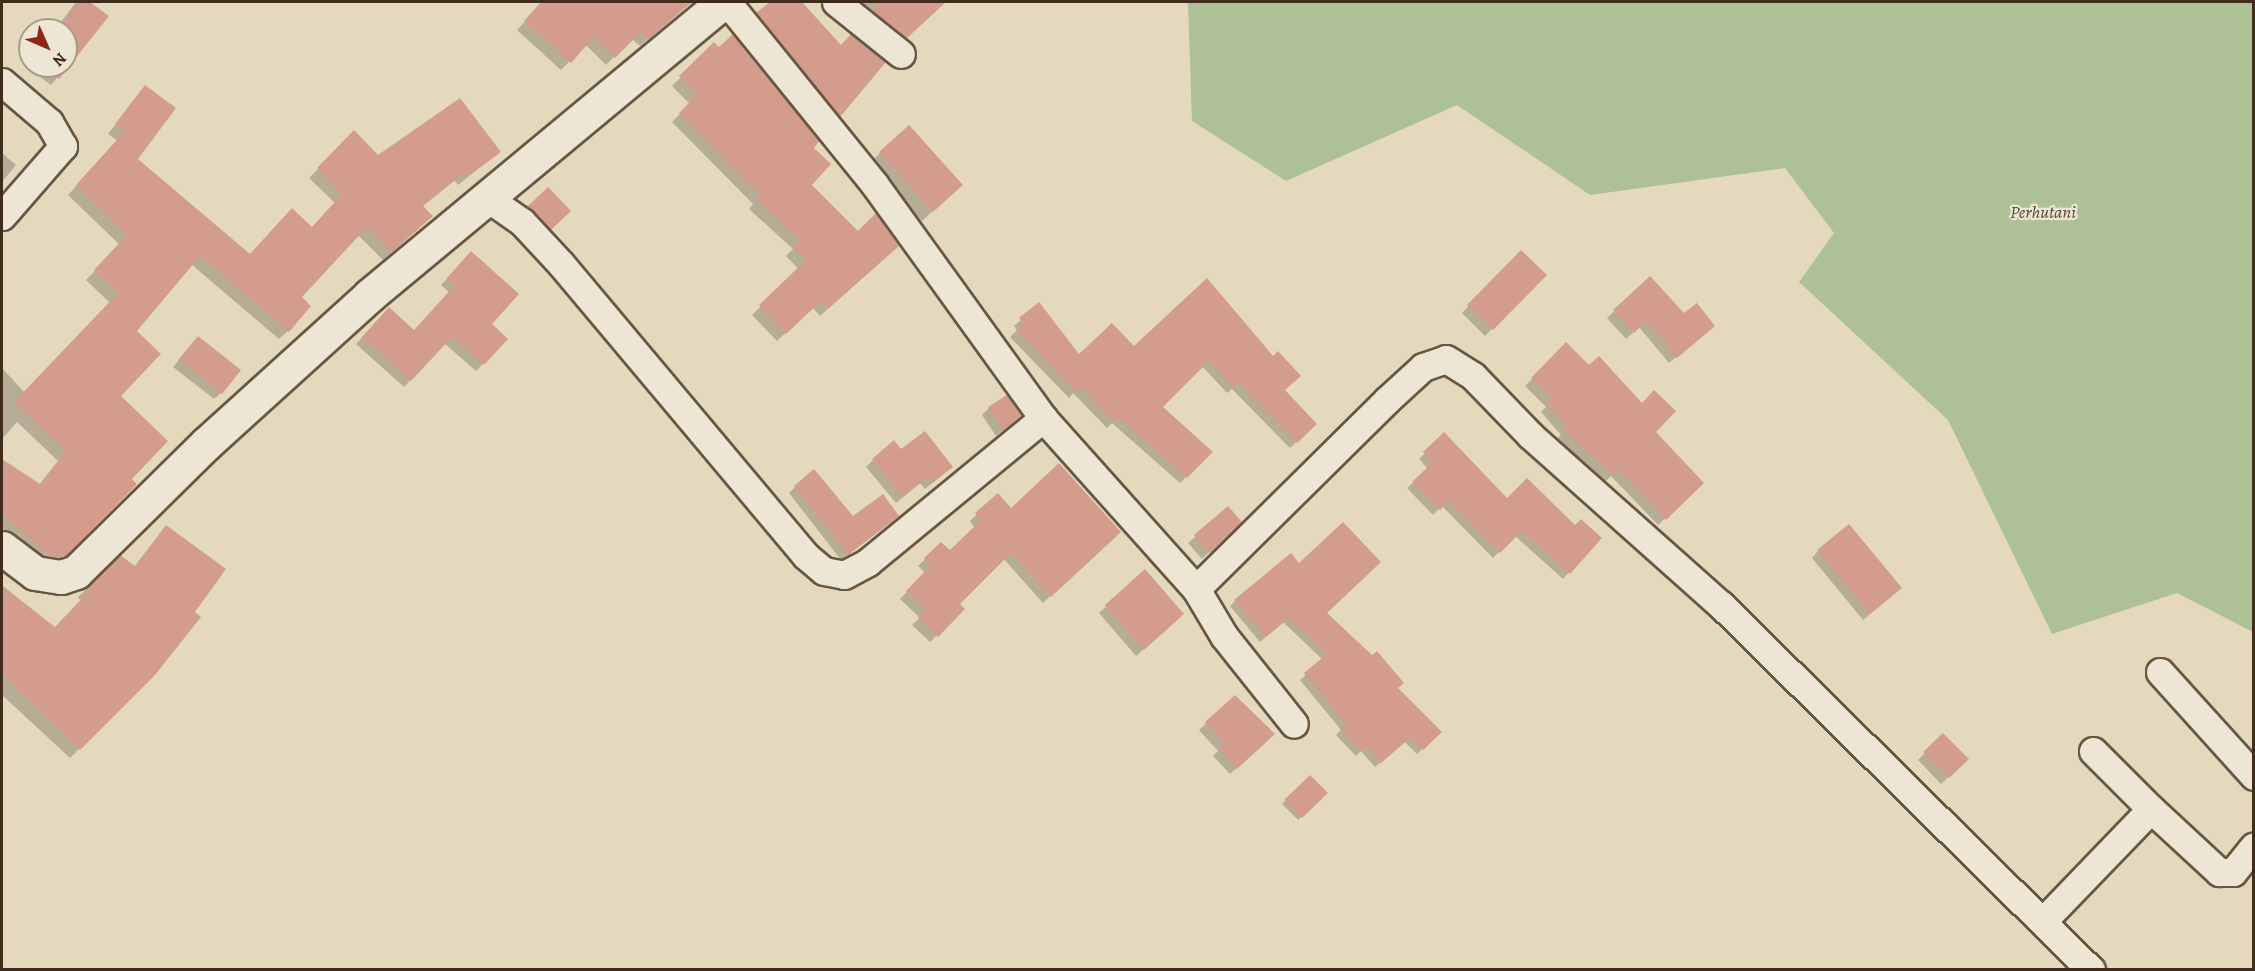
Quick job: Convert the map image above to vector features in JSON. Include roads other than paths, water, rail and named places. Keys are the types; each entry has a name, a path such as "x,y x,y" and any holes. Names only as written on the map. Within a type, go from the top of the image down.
{"street":[{"path":"2,548 35,573 61,577 76,572 299,358 725,2 875,185 1043,418 1196,589 1224,636 1294,724"},
{"path":"836,2 901,54"},
{"path":"2,82 49,122 63,146 2,216"},
{"path":"489,198 522,222 561,264 806,556 824,571 844,575 868,562 1043,418"},
{"path":"1196,589 1387,400 1423,367 1446,359 1473,376 1531,436 1720,605 2044,920 2091,969"},
{"path":"2160,672 2253,776"},
{"path":"2093,751 2218,872 2233,872 2253,846"},
{"path":"2044,920 2151,809"}],"park label":[{"name":"Perhutani","path":"2043,212"}]}
